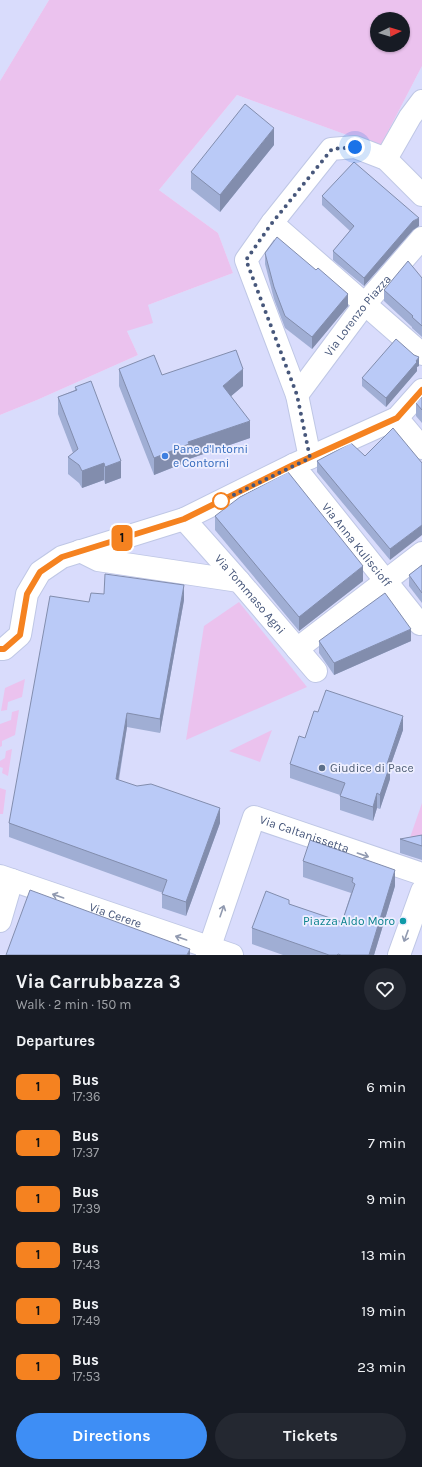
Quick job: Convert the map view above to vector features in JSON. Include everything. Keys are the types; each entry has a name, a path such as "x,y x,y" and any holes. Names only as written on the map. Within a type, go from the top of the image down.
{"street":[{"path":"386,159 410,117 422,101"},
{"path":"301,461 297,395 246,260 272,223 332,149 355,147 386,159 422,195"},
{"path":"272,223 364,305 422,354"},
{"name":"Via Lorenzo Piazza","path":"297,395 364,305 422,238"},
{"path":"0,649 4,649 20,635 27,594 40,572 62,557 184,519 301,461 397,418 422,390"},
{"path":"397,418 422,448"},
{"name":"Via Anna Kuliscioff","path":"301,461 387,582 420,624"},
{"name":"Via Tommaso Agni","path":"184,519 316,671"},
{"path":"80,552 98,560 239,581"},
{"path":"297,649 387,582 422,553"},
{"name":"Via Caltanissetta","path":"209,951 254,817 422,874"},
{"path":"0,921 6,878"},
{"name":"Via Cerere","path":"6,878 209,951 232,955"},
{"path":"399,955 422,892"}],"shaded area":[{"path":"0,0 49,0 0,81"},
{"path":"49,0 422,0 422,66 380,147 237,95 159,190 218,233 233,273 148,305 153,323 127,331 138,355 0,415 0,81"},
{"path":"422,66 422,955 0,955 0,415 138,355 127,331 148,305 233,273 218,233 159,190 237,95 380,147"},
{"path":"239,602 307,687 186,740 204,626"},
{"path":"25,679 22,697 8,702 7,710 1,711 5,688"},
{"path":"19,710 15,735 2,741 2,746 0,747 0,724 11,720 12,712"},
{"path":"272,730 260,762 229,751"},
{"path":"12,749 8,776 2,773 3,768 0,767 0,761 5,758 6,751"},
{"path":"0,788 6,790 3,814 0,814"},
{"path":"422,803 422,846 405,852"}],"building":[{"path":"245,104 274,128 220,195 191,172"},
{"path":"354,162 419,218 413,221 364,278 333,251 354,226 322,196"},
{"path":"277,237 316,270 318,268 348,294 312,337 285,316 274,287 265,253"},
{"path":"408,261 422,278 422,326 384,290"},
{"path":"396,339 414,355 419,357 416,361 417,362 386,398 362,378"},
{"path":"236,350 243,369 223,386 250,421 188,442 189,444 154,458 119,369 154,355 162,375"},
{"path":"91,381 121,461 105,467 104,463 82,471 79,465 68,457 78,449 58,397 77,390 75,387"},
{"path":"422,397 422,410 416,403"},
{"path":"393,428 422,463 422,525 390,549 317,461 351,443 365,456"},
{"path":"288,472 363,566 299,617 215,516 240,497"},
{"path":"422,565 422,593 409,575"},
{"path":"105,574 184,585 160,719 127,713 116,779 137,786 151,784 220,808 186,902 162,894 167,880 9,823 50,596 89,602 91,593 104,594"},
{"path":"385,593 411,629 334,663 319,641"},
{"path":"326,690 403,716 387,764 390,765 380,795 377,793 373,807 340,796 345,783 290,764 299,736 305,738 314,711 318,712"},
{"path":"422,835 422,846 400,839"},
{"path":"310,840 395,870 369,955 329,955 252,928 266,891 289,900 289,904 342,922 355,884 352,882 353,878 303,861"},
{"path":"30,890 190,949 187,955 6,955"}],"bus line":[{"name":"1","path":"0,649 4,649 20,635 27,594 40,572 62,557 184,519 293,465 397,418 422,390"}],"place":[{"name":"Pane d'Intorni e Contorni","path":"165,456"},
{"name":"Giudice di Pace","path":"322,768"},
{"name":"Piazza Aldo Moro","path":"403,921"}],"route":[{"path":"221,501 310,458 297,395 246,260 272,223 332,149 355,147"}]}
